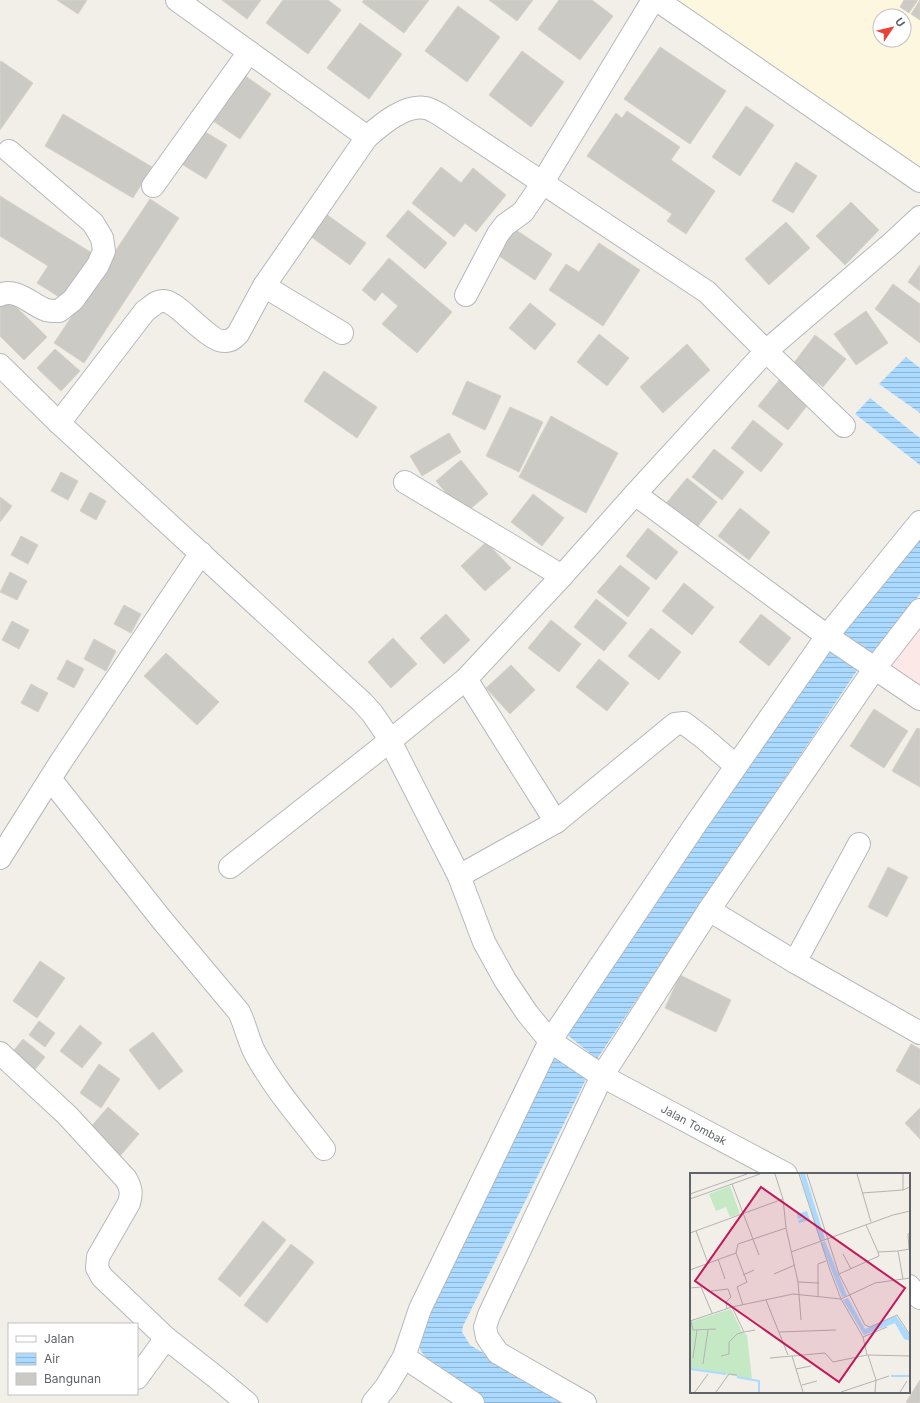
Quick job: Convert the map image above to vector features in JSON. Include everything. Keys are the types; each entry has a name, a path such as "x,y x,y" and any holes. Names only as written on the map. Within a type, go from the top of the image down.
{"street":[{"path":"178,0 367,137"},
{"path":"466,295 498,234 505,225 523,212 542,184 653,0"},
{"path":"657,0 920,181"},
{"path":"153,186 249,52"},
{"path":"59,423 145,310 154,304 167,301 179,309 212,337 224,342 232,339 238,334 264,286 367,137 381,124 392,117 408,109 424,107 439,114 542,184 707,292 844,426"},
{"path":"0,295 4,293 19,295 47,310 59,311 73,300 98,265 104,251 102,238 93,223 9,151"},
{"path":"230,866 390,741 466,679 562,576 766,351 920,217"},
{"path":"264,286 342,333"},
{"name":"Jalan Tombak","path":"0,365 59,423 362,702 372,713 390,741 459,876 484,942 505,980 527,1013 556,1045 598,1074 784,1173"},
{"path":"405,482 562,576"},
{"path":"635,494 830,637 920,699"},
{"path":"373,1403 386,1387 404,1357 420,1309 556,1045 693,828 736,766 830,637 920,522"},
{"path":"0,858 201,553"},
{"path":"585,1403 498,1353 487,1337 485,1327 489,1315 598,1074 872,665 920,610"},
{"path":"466,679 556,822"},
{"path":"459,876 556,822 675,724 684,723 736,766"},
{"path":"51,780 162,920 239,1012 245,1024 250,1045 263,1067 324,1150"},
{"path":"795,962 859,844"},
{"path":"708,910 795,962 920,1033"},
{"path":"0,1054 67,1115 128,1183 132,1194 129,1203 98,1257 97,1268 102,1277 166,1338 247,1403"},
{"path":"910,1287 920,1298"},
{"path":"138,1377 166,1338"},
{"path":"404,1357 473,1403"}],"shaded area":[{"path":"674,0 920,0 920,169"},
{"path":"920,625 920,685 890,664"}],"water":[{"path":"906,357 920,368 920,413 879,384"},
{"path":"870,398 920,438 920,465 855,414"},
{"path":"920,533 920,594 872,655 840,635"},
{"path":"831,647 860,666 597,1059 565,1033"},
{"path":"555,1051 588,1075 463,1326 462,1332 470,1345 568,1403 480,1403 434,1370 421,1351 416,1339"}],"building":[{"path":"57,0 87,0 78,14"},
{"path":"222,0 261,0 247,19"},
{"path":"283,0 328,0 341,10 308,54 266,23"},
{"path":"364,0 429,0 404,33 362,2"},
{"path":"489,0 533,0 517,21"},
{"path":"559,0 592,0 613,16 580,60 538,29"},
{"path":"904,0 918,0 912,9 900,7"},
{"path":"920,0 920,20 912,15"},
{"path":"458,6 500,37 467,82 425,51"},
{"path":"360,23 402,54 369,99 327,68"},
{"path":"660,47 726,91 690,144 624,99"},
{"path":"522,51 564,82 531,127 489,95"},
{"path":"1,61 33,83 0,130 0,63"},
{"path":"244,75 271,94 240,139 213,121"},
{"path":"746,106 774,125 740,176 712,157"},
{"path":"627,111 680,147 671,160 715,191 686,234 667,221 672,214 587,156 616,113 622,118"},
{"path":"63,114 152,167 133,198 45,146"},
{"path":"197,127 227,145 206,179 175,160"},
{"path":"796,162 817,176 793,213 772,201"},
{"path":"441,167 461,183 473,168 506,195 476,232 465,223 454,237 412,203"},
{"path":"0,196 92,253 64,300 37,283 48,266 0,236"},
{"path":"150,199 179,218 84,363 54,343"},
{"path":"851,202 879,230 845,265 816,236"},
{"path":"408,210 447,243 425,269 386,236"},
{"path":"326,214 366,243 350,265 310,236"},
{"path":"786,222 810,248 769,285 745,259"},
{"path":"513,228 552,254 535,280 496,254"},
{"path":"599,243 640,270 603,326 549,290 566,264 579,272"},
{"path":"389,258 452,312 417,353 382,324 398,306 382,292 375,301 362,290"},
{"path":"920,265 920,291 908,282"},
{"path":"893,284 920,304 920,343 875,309"},
{"path":"7,298 47,337 24,360 0,336 0,305"},
{"path":"530,303 556,324 535,350 509,328"},
{"path":"866,311 888,343 856,365 834,334"},
{"path":"599,334 629,358 607,386 577,362"},
{"path":"815,335 846,359 823,387 793,364"},
{"path":"687,344 710,370 663,413 640,387"},
{"path":"55,349 80,371 61,391 37,368"},
{"path":"324,371 377,407 357,438 304,401"},
{"path":"780,379 810,402 788,430 758,406"},
{"path":"467,381 501,396 485,430 452,414"},
{"path":"510,407 543,422 519,472 486,456"},
{"path":"551,416 618,453 586,513 519,477"},
{"path":"753,420 783,444 761,472 731,448"},
{"path":"449,433 461,452 422,476 410,456"},
{"path":"714,449 744,472 722,500 692,477"},
{"path":"461,460 488,494 464,514 436,481"},
{"path":"61,472 78,481 68,500 51,491"},
{"path":"687,478 717,502 695,530 664,506"},
{"path":"90,492 106,501 96,520 80,511"},
{"path":"533,494 564,518 542,546 511,522"},
{"path":"0,497 12,506 0,522"},
{"path":"740,508 770,532 749,560 718,536"},
{"path":"648,528 678,552 656,580 626,556"},
{"path":"21,536 38,545 28,564 11,555"},
{"path":"486,542 511,568 485,591 461,566"},
{"path":"620,565 650,588 628,617 597,592"},
{"path":"10,572 27,581 17,600 0,592"},
{"path":"684,583 714,607 692,635 662,611"},
{"path":"596,599 627,623 604,651 574,627"},
{"path":"124,605 141,614 131,633 114,624"},
{"path":"446,614 470,640 444,664 420,638"},
{"path":"761,614 791,638 769,666 739,642"},
{"path":"551,620 581,644 559,672 528,648"},
{"path":"12,621 29,630 19,649 2,640"},
{"path":"651,628 681,652 659,680 628,656"},
{"path":"393,638 417,664 391,688 368,662"},
{"path":"94,639 116,651 106,671 84,659"},
{"path":"166,653 219,702 197,725 144,676"},
{"path":"599,659 629,683 607,711 576,687"},
{"path":"67,660 84,669 74,688 57,679"},
{"path":"511,665 535,690 510,714 486,688"},
{"path":"31,684 48,693 38,712 21,703"},
{"path":"874,709 908,731 884,768 850,746"},
{"path":"917,728 920,729 920,787 892,771"},
{"path":"888,867 908,877 887,917 868,907"},
{"path":"40,961 65,978 37,1018 13,1001"},
{"path":"680,975 731,1000 716,1032 665,1008"},
{"path":"39,1021 55,1033 45,1047 29,1035"},
{"path":"80,1025 102,1043 82,1068 60,1051"},
{"path":"153,1032 183,1071 159,1090 129,1050"},
{"path":"23,1039 45,1057 33,1072 11,1054"},
{"path":"911,1044 920,1049 920,1085 896,1071"},
{"path":"99,1064 120,1079 101,1108 80,1093"},
{"path":"108,1107 139,1134 120,1156 89,1129"},
{"path":"920,1108 920,1139 905,1123"},
{"path":"263,1221 286,1240 240,1297 218,1279"},
{"path":"291,1244 314,1262 267,1323 244,1305"},
{"path":"920,1380 920,1403 906,1402"}]}
